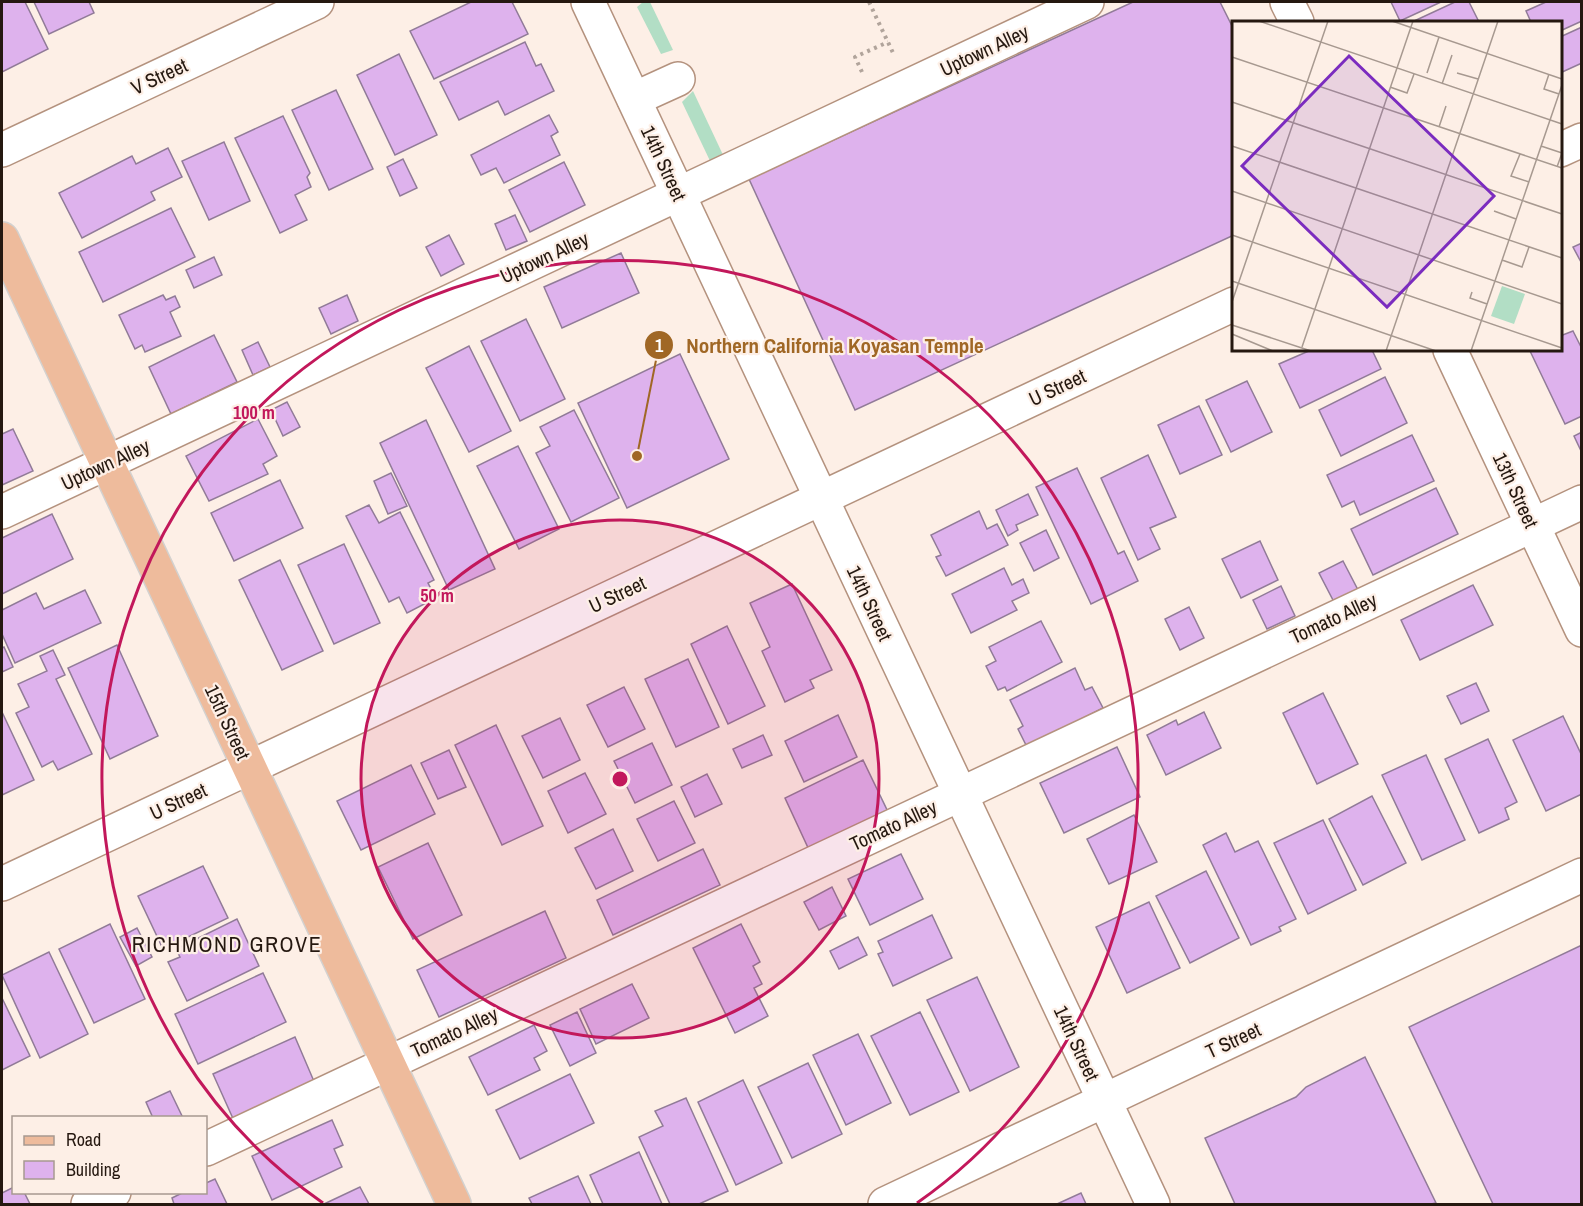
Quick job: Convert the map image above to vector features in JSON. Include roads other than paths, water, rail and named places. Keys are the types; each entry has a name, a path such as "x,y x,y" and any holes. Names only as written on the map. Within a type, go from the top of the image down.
{"main road":[{"name":"15th Street","path":"2,239 454,1204"}],"street":[{"name":"V Street","path":"2,150 317,2"},
{"name":"14th Street","path":"588,2 1153,1204"},
{"name":"Uptown Alley","path":"2,512 1087,2"},
{"path":"1287,2 1296,21"},
{"path":"634,99 678,79"},
{"path":"1562,149 1581,140"},
{"name":"U Street","path":"2,884 1232,304"},
{"name":"13th Street","path":"1450,351 1581,630"},
{"name":"Tomato Alley","path":"207,1149 1581,502"},
{"name":"T Street","path":"885,1204 1581,875"},
{"path":"88,1204 110,1194"}],"place":[{"name":"Northern California Koyasan Temple","path":"637,456"}],"district":[{"name":"RICHMOND GROVE","path":"227,944"}]}
